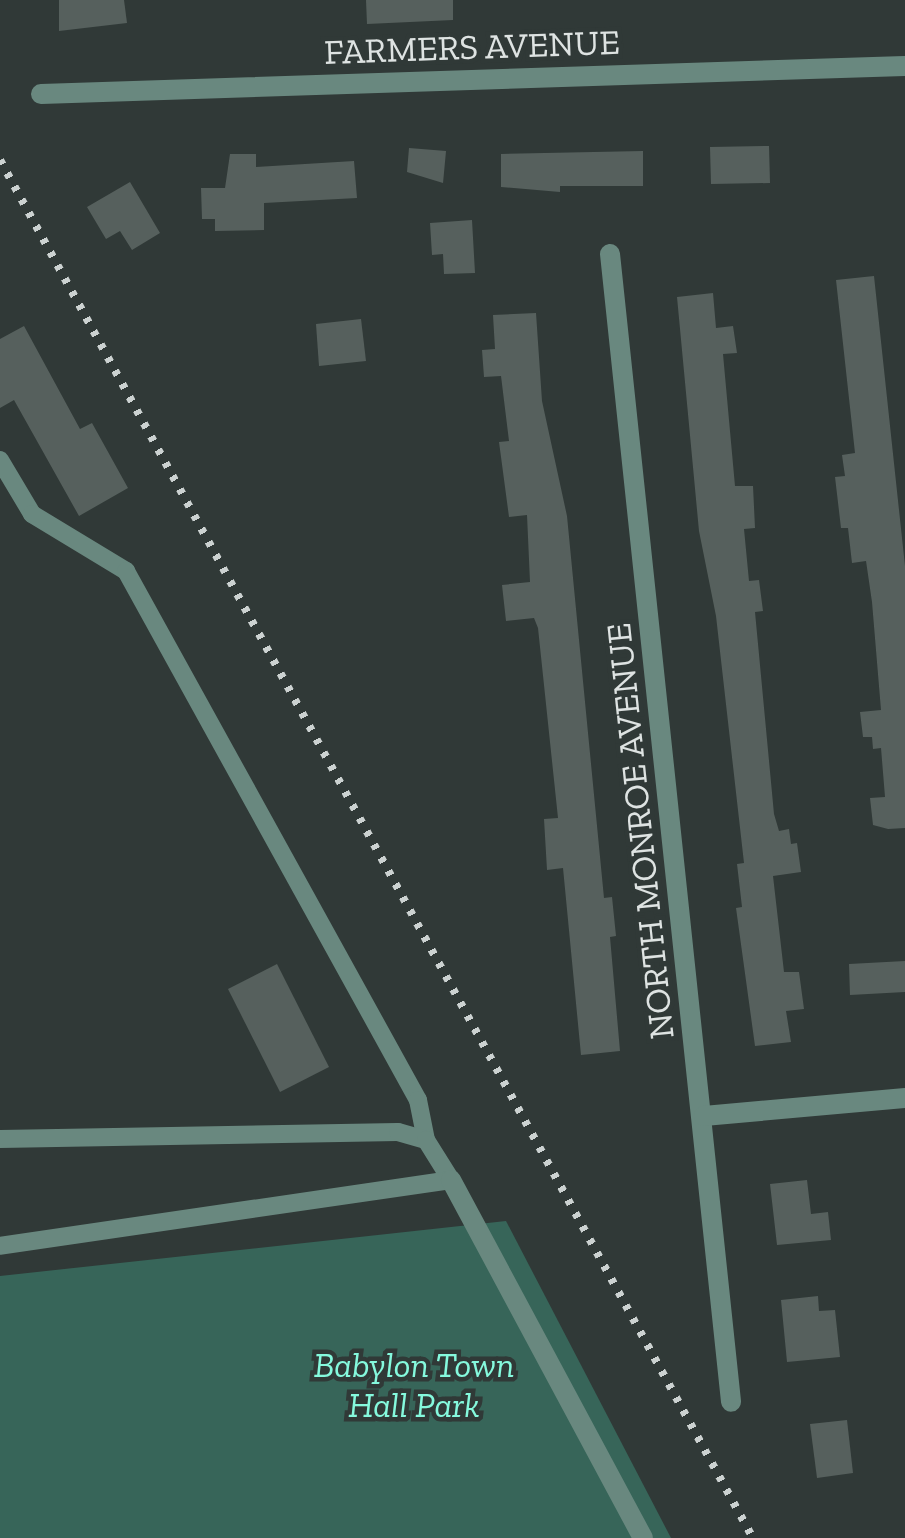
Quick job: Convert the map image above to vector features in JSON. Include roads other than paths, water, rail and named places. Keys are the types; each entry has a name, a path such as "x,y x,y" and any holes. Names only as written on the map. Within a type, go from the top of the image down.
{"street":[{"name":"FARMERS AVENUE","path":"41,94 905,66"},
{"name":"NORTH MONROE AVENUE","path":"610,254 704,1116 731,1402"},
{"path":"704,1116 905,1098"},
{"path":"451,1180 643,1538"}],"lane":[{"path":"0,460 32,514 126,571 418,1100 426,1140 451,1180 0,1246"},
{"path":"0,1139 398,1132 426,1140"}],"railway":[{"path":"0,160 753,1538"}],"park label":[{"name":"Babylon Town Hall Park","path":"414,1385"}]}
